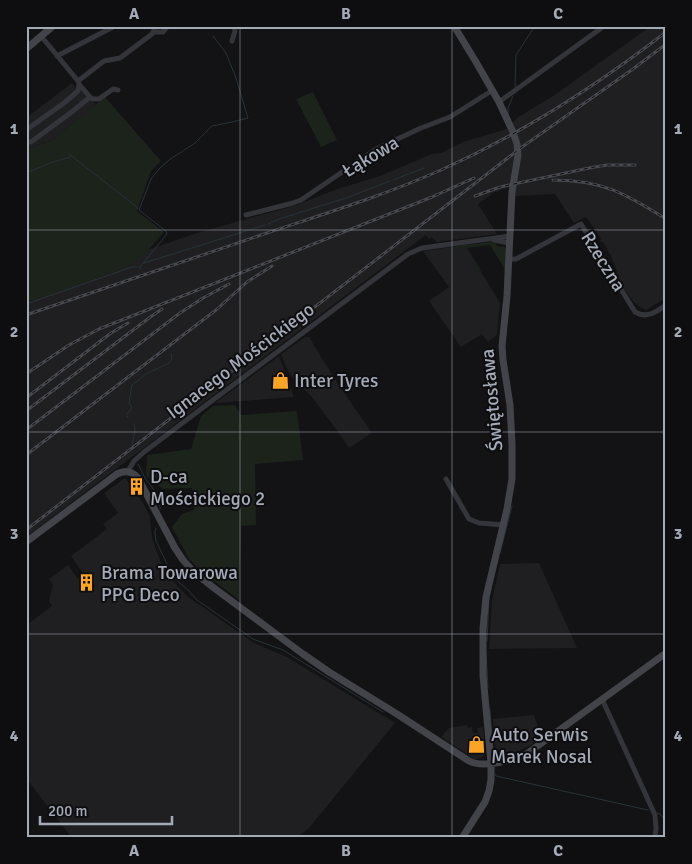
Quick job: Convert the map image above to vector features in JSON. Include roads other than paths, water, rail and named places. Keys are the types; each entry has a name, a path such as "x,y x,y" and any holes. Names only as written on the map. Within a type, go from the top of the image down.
{"street":[{"path":"26,49 53,26"},
{"path":"57,56 115,26"},
{"path":"78,82 104,61 120,58 153,29 163,32 168,26"},
{"path":"232,41 235,31 234,26"},
{"name":"Świętosława","path":"454,26 499,102 513,132 518,155 512,192 502,351 510,405 512,461 509,499 504,525 490,574 482,629 483,675 491,780 488,797 462,838"},
{"path":"499,102 604,26"},
{"path":"41,36 90,97 97,99 112,89 118,90"},
{"path":"26,130 78,91 78,82"},
{"name":"Łąkowa","path":"246,215 300,200 376,149 450,117 493,90"},
{"path":"28,142 31,142 90,97"},
{"name":"Rzeczna","path":"509,259 516,259 581,224 635,312 640,315 649,315 666,305"},
{"name":"Ignacego Mościckiego","path":"26,542 117,474 128,472 134,462 144,452 408,254 422,248 491,239 510,240"},
{"path":"128,472 134,473 138,478 175,548 194,572 322,667 476,764 512,760 525,755 666,653"},
{"path":"446,479 469,520 479,523 504,525"},
{"path":"602,699 655,815 655,838"}],"waterway":[{"path":"515,87 516,55 535,26"},
{"path":"141,269 140,267 167,234 166,231 139,210 151,179 169,160 195,143 212,126 248,118 226,53 213,36"},
{"path":"508,114 508,108 513,96"},
{"path":"69,154 138,209"},
{"path":"26,173 70,157"},
{"path":"393,180 424,168"},
{"path":"268,224 390,181"},
{"path":"144,263 265,225"},
{"path":"26,304 132,267 139,267"},
{"path":"127,414 132,408 129,403 132,385 146,374 169,363 172,359 171,354"},
{"path":"132,446 134,424"},
{"path":"138,464 145,478 160,498 160,509"},
{"path":"500,553 512,506"},
{"path":"156,528 156,541 174,578 197,600 253,639 283,650 383,712"},
{"path":"487,641 491,589"},
{"path":"486,653 488,687"},
{"path":"490,709 493,750"},
{"path":"495,774 496,776 648,810"},
{"path":"657,813 666,821"}],"railway":[{"path":"26,315 399,188 441,170 501,141 558,108 612,72 666,32"},
{"path":"26,530 522,147 666,44"},
{"path":"475,196 500,187 589,168 607,165 635,165"},
{"path":"26,374 69,345 99,329 432,197 474,178"},
{"path":"553,180 586,183 613,190 666,219"},
{"path":"26,455 216,310 247,282 272,266"},
{"path":"26,430 180,313 229,284"},
{"path":"26,411 162,309"},
{"path":"26,398 111,333 128,323"}],"place":[{"name":"Inter Tyres","path":"280,380"},
{"name":"D-ca Mościckiego 2","path":"136,487"},
{"name":"Brama Towarowa PPG Deco","path":"87,583"},
{"name":"Auto Serwis Marek Nosal","path":"477,745"}]}
